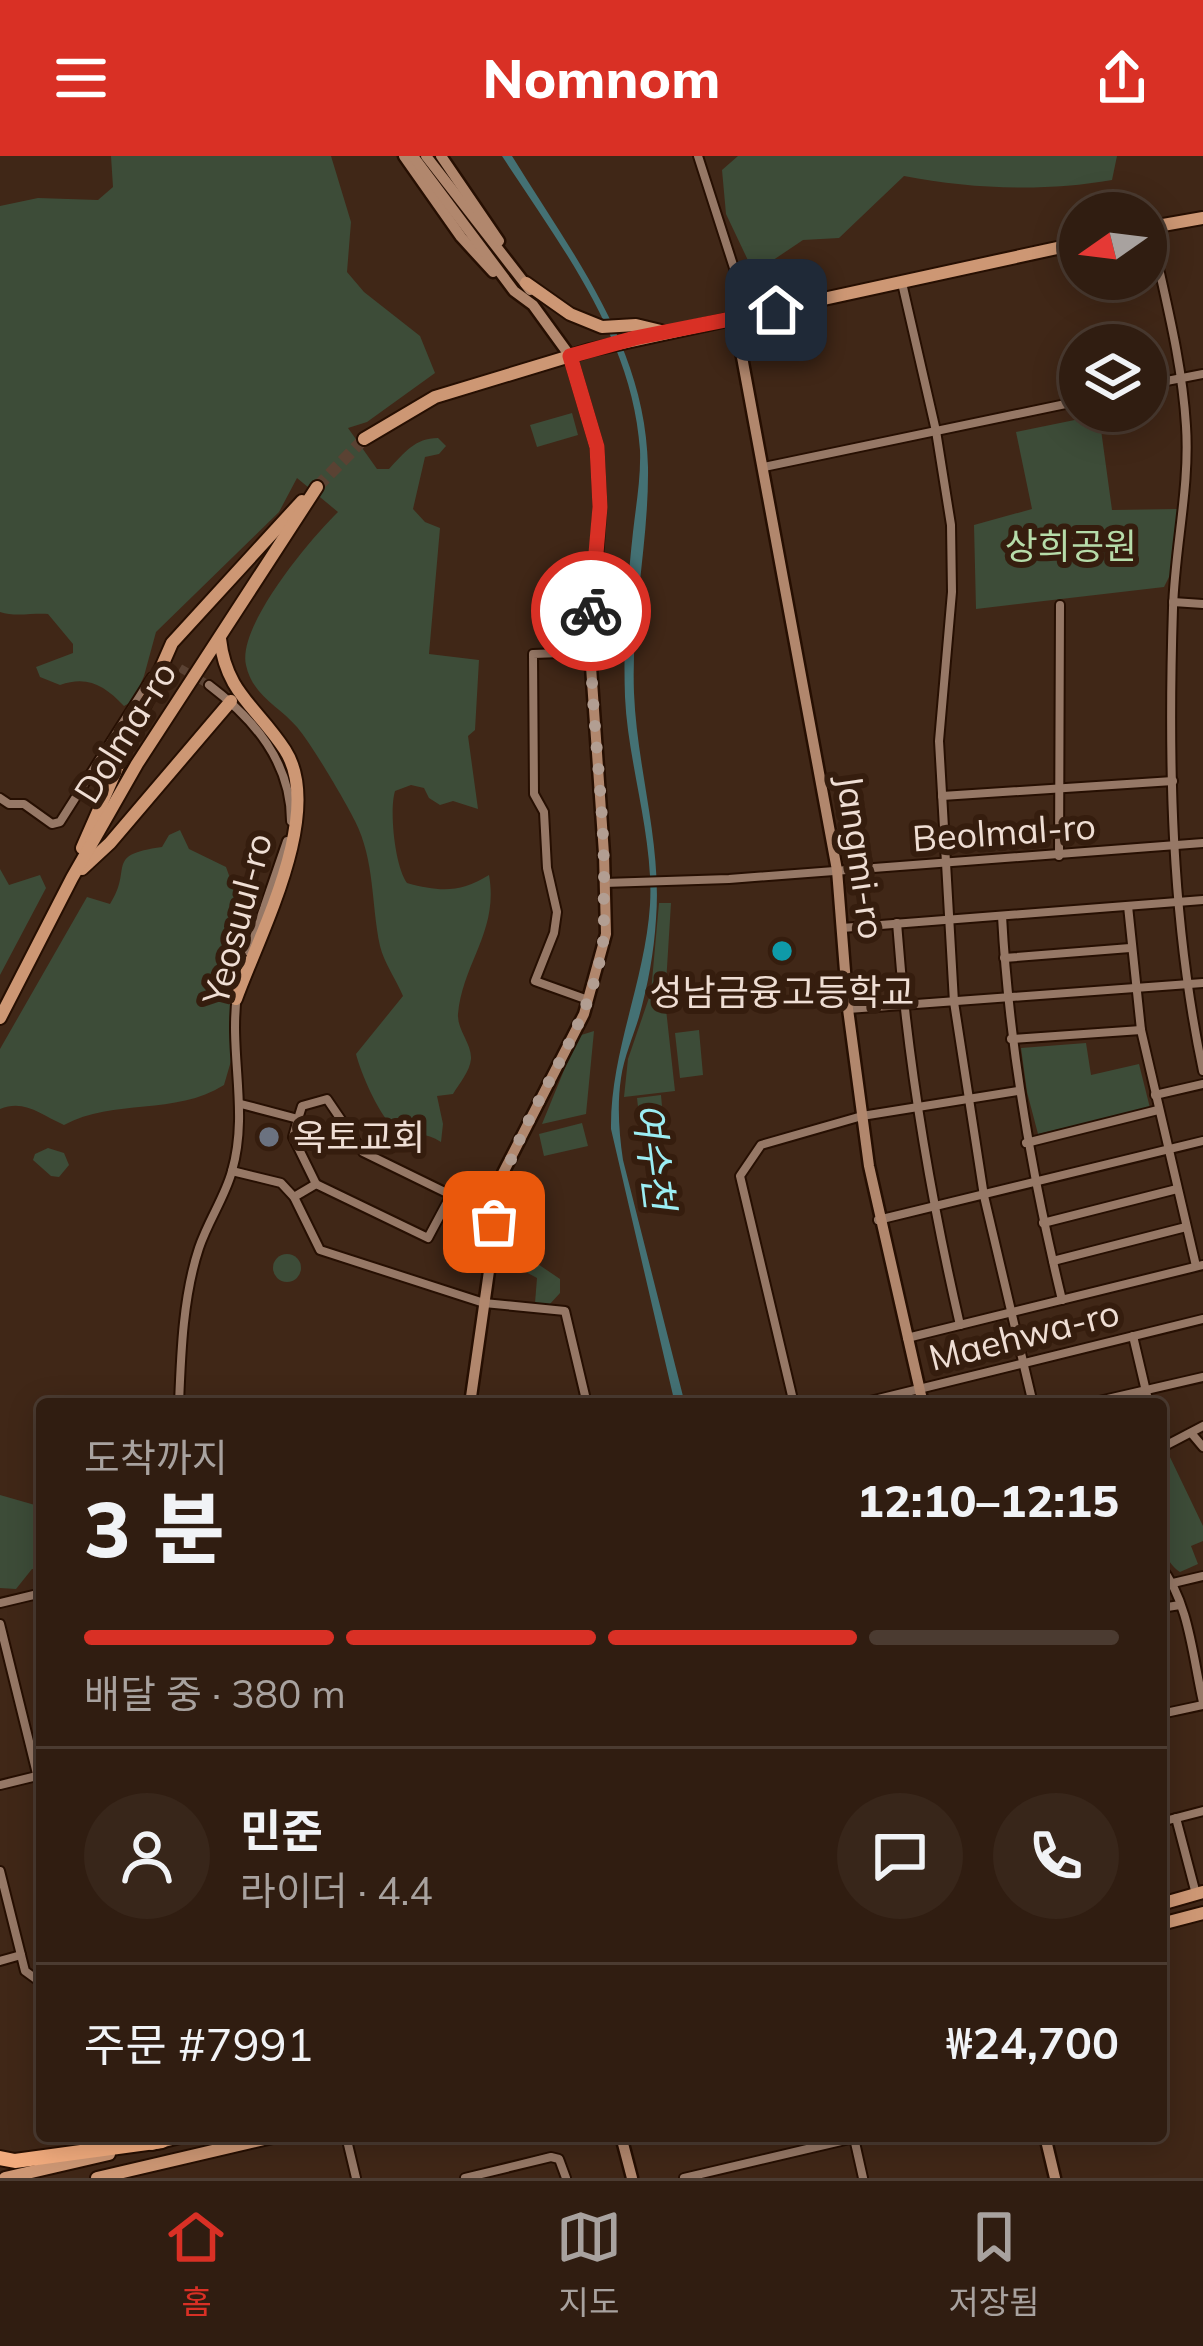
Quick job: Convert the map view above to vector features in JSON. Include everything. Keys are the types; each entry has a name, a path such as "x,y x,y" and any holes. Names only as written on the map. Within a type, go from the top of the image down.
{"highway":[{"path":"0,2158 15,2161 155,2142"}],"main road":[{"path":"404,156 461,237 520,287 602,327 636,325 666,332"},
{"path":"413,156 570,356 597,447 600,507 590,652 606,934 589,1001 501,1181 471,1398"},
{"path":"426,156 516,270"},
{"path":"441,156 484,215 516,270 520,287"},
{"path":"1167,224 1203,218"},
{"path":"364,439 435,397 590,350 1059,248"},
{"name":"Jangmi-ro","path":"735,319 837,870 848,1009 878,1220 921,1398"},
{"name":"Dolma-ro","path":"0,1018 137,764 317,487 278,523 235,578 172,643 166,660"},
{"path":"220,638 231,684 289,754 300,814 294,843 236,999"},
{"path":"72,878 107,785 166,660"},
{"path":"72,878 110,843 231,701"},
{"path":"1167,1902 1199,1893"},
{"path":"1167,1923 1202,1917"},
{"path":"5,2178 158,2142"},
{"path":"97,2178 252,2142"},
{"path":"623,2142 632,2178"},
{"path":"1046,2142 1055,2178"}],"street":[{"path":"698,156 730,254 735,319"},
{"path":"902,283 936,431 951,547 952,592 939,741 955,1002 966,1100 1032,1398"},
{"path":"1165,300 1182,376 1186,476 1173,602 1175,846 1186,984 1203,1071"},
{"path":"1167,380 1203,374"},
{"path":"764,467 1059,405"},
{"path":"1173,602 1203,604"},
{"path":"1059,856 1060,605"},
{"path":"589,1001 535,981 557,912 547,868 544,812 534,794 533,654 590,652"},
{"path":"0,798 9,804 24,804 52,824 60,822 87,774 166,660 180,668"},
{"name":"Yeosuul-ro","path":"179,1398 183,1334 199,1250 232,1171 242,1104 235,1054 236,999 290,831 291,814 279,763 251,722 209,685"},
{"path":"942,796 1173,781"},
{"name":"Beolmal-ro","path":"604,883 1203,843"},
{"path":"842,928 1203,900"},
{"path":"906,1338 1200,1266 1186,1227 1141,1030 1128,906"},
{"path":"1001,916 1026,1143 1062,1300"},
{"path":"897,923 915,1107 960,1325"},
{"path":"1004,958 1130,948"},
{"path":"848,1009 1203,982"},
{"path":"1011,1039 1141,1030"},
{"path":"1155,1095 1203,1084"},
{"path":"793,1398 740,1176 761,1145 862,1116 1018,1091"},
{"path":"451,1196 363,1152 327,1099 302,1106 293,1137 316,1184 428,1238 451,1196 475,1184 501,1181"},
{"path":"242,1104 298,1119"},
{"path":"1026,1143 1158,1111"},
{"path":"878,1220 1203,1141"},
{"path":"232,1171 281,1183 294,1197 320,1250 484,1303 565,1311 586,1398"},
{"path":"294,1197 316,1184"},
{"path":"1043,1223 1177,1190"},
{"path":"1053,1261 1186,1227"},
{"name":"Maehwa-ro","path":"883,1398 1203,1319"},
{"path":"1133,1336 1147,1398"},
{"path":"1111,1398 1203,1377"},
{"path":"1167,1445 1203,1426"},
{"path":"1192,1434 1203,1447"},
{"path":"1167,1575 1180,1604 1203,1703 1167,1712"},
{"path":"1173,1583 1203,1576"},
{"path":"0,1603 36,1594"},
{"path":"1167,1607 1180,1604"},
{"path":"0,1624 36,1761"},
{"path":"0,1785 36,1777"},
{"path":"1167,1820 1203,1811"},
{"path":"1176,1818 1199,1893"},
{"path":"0,1871 25,1971 36,1979"},
{"path":"0,1961 20,1955"},
{"path":"347,2142 356,2178"},
{"path":"684,2178 837,2142"},
{"path":"855,2142 863,2178"},
{"path":"465,2178 551,2158 559,2159 566,2178"}],"green space":[{"path":"111,156 331,156 351,222 347,272 364,292 420,336 435,373 367,422 348,428 377,469 389,469 423,441 438,438 446,446 439,454 425,457 413,509 425,522 440,528 429,654 479,660 475,730 468,736 478,809 453,801 440,805 424,788 411,785 395,791 393,800 396,852 407,883 449,889 489,875 489,913 458,1014 470,1064 453,1094 437,1096 441,1142 390,1124 362,1072 356,1054 403,996 380,946 366,851 355,821 319,759 297,727 260,692 246,665 246,648 264,606 338,512 297,478 279,512 156,632 144,676 133,701 124,706 95,684 60,685 40,677 36,667 73,653 73,644 48,614 0,612 0,206 38,198 98,200 113,187"},
{"path":"738,156 1117,156 1112,180 1060,186 981,186 904,176 839,238 803,240 754,273 726,214 722,170"},
{"path":"572,413 578,435 537,447 530,425"},
{"name":"상희공원","path":"1059,423 1059,432 1101,432 1112,510 1178,509 1172,571 1164,587 976,609 974,525 1032,509 1016,432"},
{"path":"180,830 189,849 226,867 243,914 231,989 231,1061 224,1085 185,1101 103,1112 64,1125 25,1107 0,1109 0,1049 87,897 110,904 126,859 162,847 169,835"},
{"path":"0,869 9,885 40,875 46,888 0,975"},
{"path":"659,903 671,903 665,1000 675,1091 624,1097 628,1059 651,992"},
{"path":"699,1030 703,1075 680,1078 675,1033"},
{"path":"594,1031 586,1114 542,1124 578,1036"},
{"path":"1086,1043 1091,1075 1139,1064 1150,1108 1038,1134 1021,1048"},
{"path":"661,1095 665,1140 642,1142 637,1098"},
{"path":"582,1123 588,1146 544,1156 539,1134"},
{"path":"48,1148 64,1153 69,1165 59,1177 33,1160"},
{"path":"287,1254 297,1258 301,1268 297,1278 287,1282 277,1278 273,1268 277,1258"},
{"path":"526,1256 560,1279 560,1293 549,1305 535,1303 537,1278 524,1271"},
{"path":"1167,1453 1203,1526 1203,1541 1191,1546 1198,1564 1180,1572 1167,1556"},
{"path":"0,1495 36,1505 36,1569 16,1589 0,1588"}],"water":[{"path":"502,156 512,156 602,303 634,381 644,423 648,495 634,693 656,862 656,919 645,993 622,1070 619,1119 623,1160 683,1398 674,1398 611,1129 616,1073 650,905 648,854 625,697 627,594 640,450 624,369 570,260"}],"tunnel":[{"path":"317,487 364,439"},
{"path":"180,668 209,685"}],"way so far":[{"path":"494,1222 506,1166 584,1014 606,934 591,698 591,611"}],"place":[{"name":"성남금융고등학교","path":"782,951"},
{"name":"옥토교회","path":"269,1137"}],"route":[{"path":"591,611 600,507 597,447 570,356 776,310"}],"water label":[{"name":"여수천","path":"654,1156"}]}
